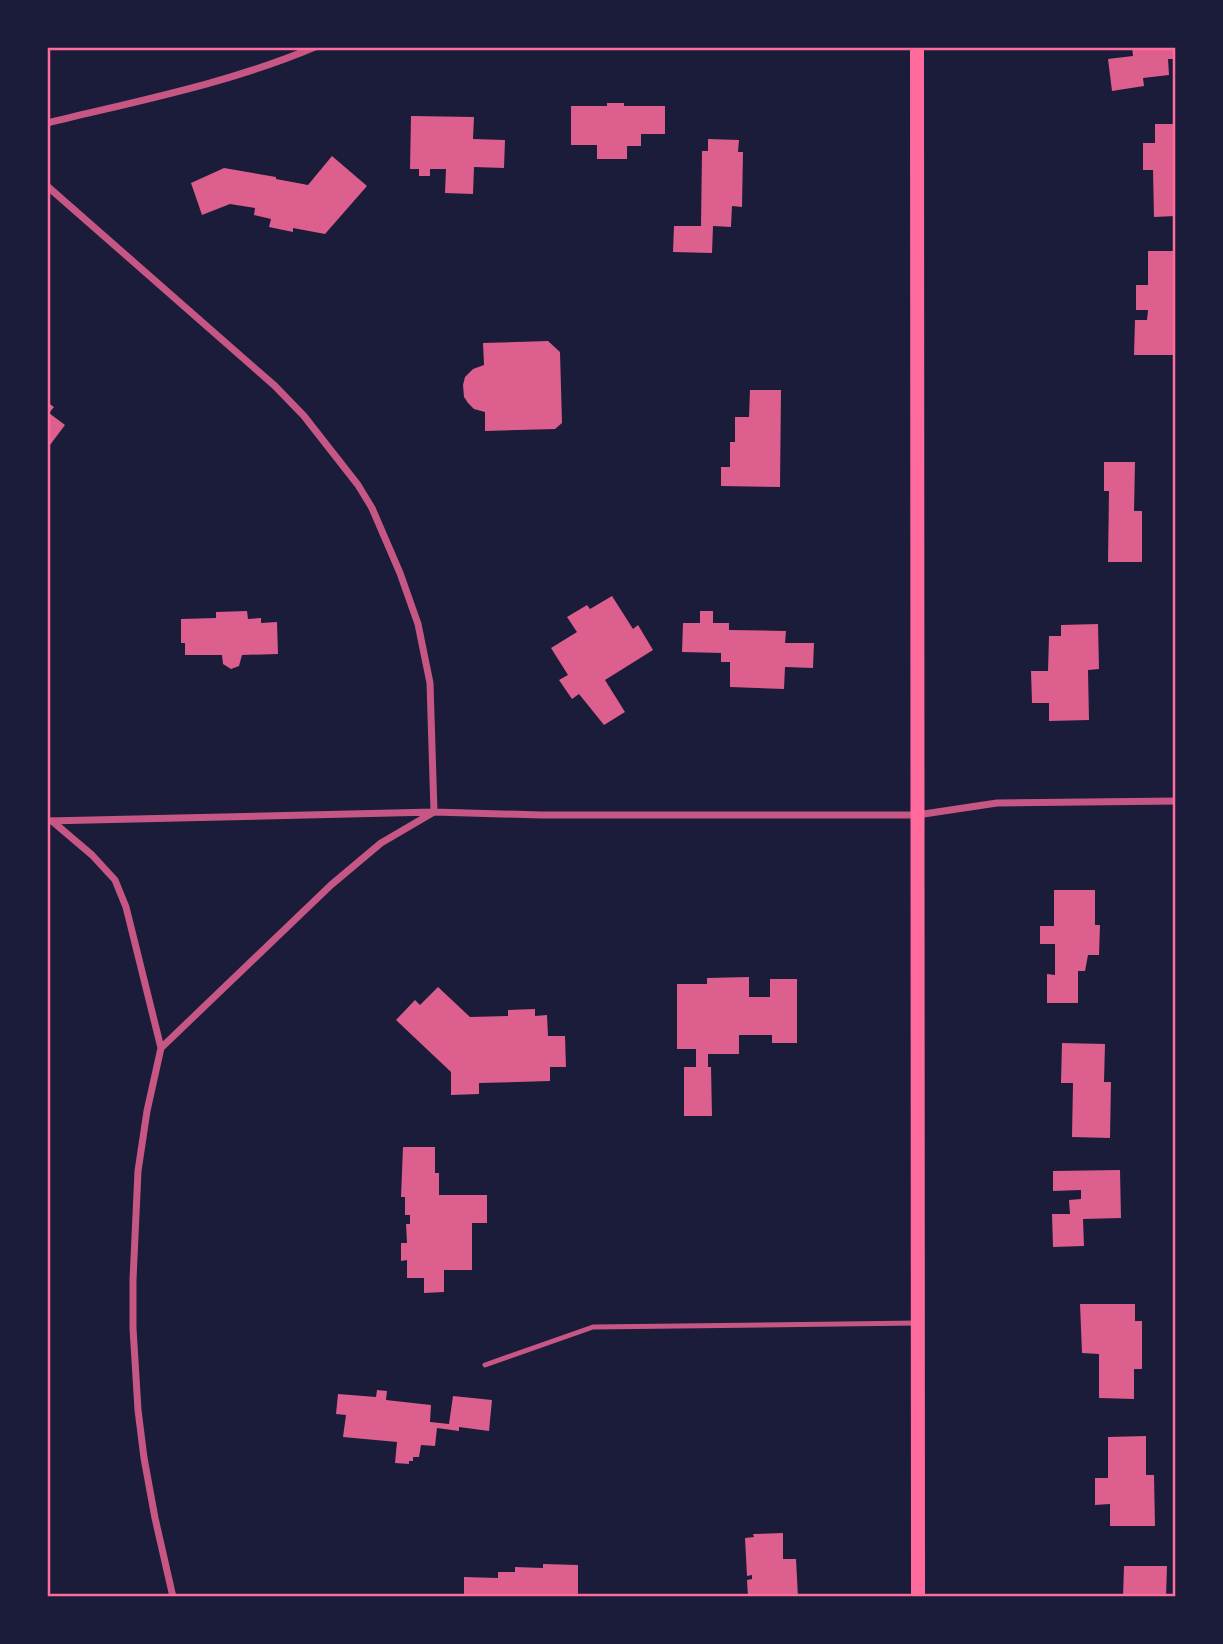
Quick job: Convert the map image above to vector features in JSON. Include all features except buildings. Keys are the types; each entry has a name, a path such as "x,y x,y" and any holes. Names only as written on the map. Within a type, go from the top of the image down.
{"main road":[{"path":"917,47 918,1597"}],"street":[{"path":"47,123 175,92 265,66 315,47"},
{"path":"47,186 275,386 304,416 358,485 372,508 400,573 426,655 432,714 434,812"},
{"path":"50,821 434,812 541,815 917,815 998,803 1176,801"},
{"path":"161,1048 331,884 381,843 434,812"},
{"path":"50,821 92,855 115,880 126,907 161,1048 147,1111 138,1171 133,1328 144,1458 173,1597"}],"lane":[{"path":"485,1365 593,1327 918,1323"}]}
